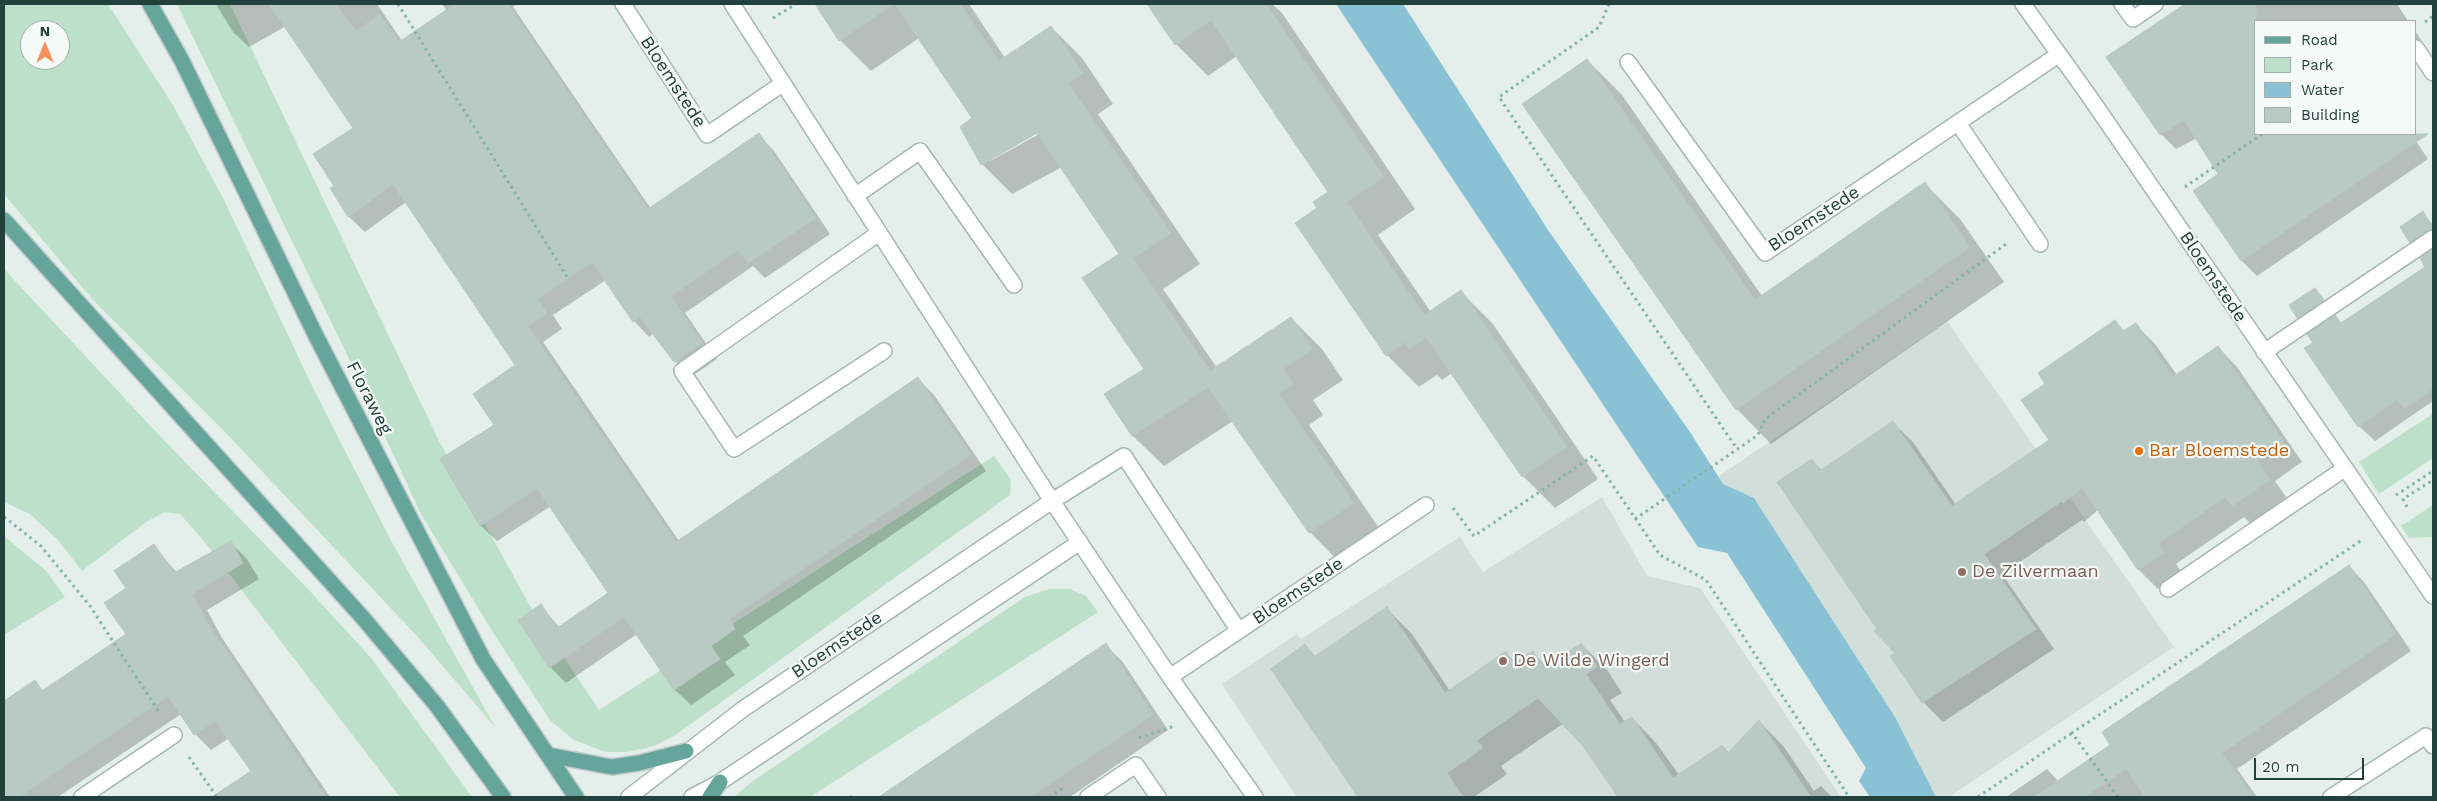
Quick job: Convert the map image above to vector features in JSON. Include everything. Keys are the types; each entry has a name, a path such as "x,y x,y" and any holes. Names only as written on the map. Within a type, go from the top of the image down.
{"main road":[{"name":"Floraweg","path":"150,4 182,61 316,336 483,659 576,797"},
{"path":"4,220 363,618 437,706 503,797"},
{"path":"548,755 612,766 640,763 686,751"},
{"path":"710,797 720,782"}],"street":[{"name":"Bloemstede","path":"623,4 707,135 782,84"},
{"path":"732,4 1052,501 1170,677 1255,797"},
{"name":"Bloemstede","path":"2023,4 2089,96 2433,596"},
{"path":"2122,4 2133,19 2154,4"},
{"path":"2417,49 2433,73"},
{"name":"Bloemstede","path":"1628,62 1765,254 2058,55"},
{"path":"1958,123 2040,244"},
{"path":"855,196 920,151 1014,285"},
{"path":"880,233 682,371 734,449 884,351"},
{"path":"2264,352 2433,238"},
{"name":"Bloemstede","path":"629,797 686,751 743,709 1052,501 1124,456 1240,631"},
{"path":"2168,589 2344,469"},
{"name":"Bloemstede","path":"1170,677 1426,505"},
{"path":"692,797 720,782 1080,542"},
{"path":"82,797 174,735"},
{"path":"2331,797 2426,736 2433,746"},
{"path":"1088,797 1136,765 1158,797"}],"path":[{"path":"398,4 569,280"},
{"path":"1609,4 1599,28 1499,97 1737,449"},
{"path":"2162,203 2261,135"},
{"path":"1635,518 1758,435 1765,419 2029,227"},
{"path":"1426,505 1449,503 1474,536 1593,456 1660,555 1706,580 1849,797"},
{"path":"2374,509 2433,471"},
{"path":"1978,797 2385,525 2407,508 2403,499 2433,480"},
{"path":"4,517 41,546 90,606 217,797"},
{"path":"2072,733 2118,797"}],"shaded area":[{"name":"De Zilvermaan","path":"1947,321 2174,647 1949,797 1936,797 1895,717 1754,498 1723,484 1718,477"},
{"name":"De Wilde Wingerd","path":"1602,497 1647,576 1700,588 1841,797 1297,797 1222,684 1297,634 1301,639 1460,537 1483,572"}],"green space":[{"path":"4,4 108,4 174,107 224,200 313,388 389,537 495,727 417,636 228,435 93,300 4,194"},
{"path":"177,4 230,4 439,441 530,606 599,710 994,456 1011,480 1010,495 674,736 654,746 628,752 606,752 574,740 550,720 494,634 421,514 342,344"},
{"path":"4,269 158,434 308,589 371,658 472,797 400,797 204,541 180,514 165,512 146,522 82,571 58,540 30,514 4,502"},
{"path":"2433,414 2433,458 2379,494 2359,462"},
{"path":"2433,505 2433,537 2409,538 2401,526"},
{"path":"4,536 45,570 65,597 4,635"},
{"path":"1049,589 1070,589 1086,596 1098,612 810,797 734,797 753,781 1025,597"}],"water":[{"path":"1336,4 1403,4 1548,230 1690,432 1723,484 1754,498 1895,717 1936,797 1870,797 1859,781 1866,768 1727,553 1698,547"}],"building":[{"path":"269,4 335,4 356,31 380,14 399,42 455,4 508,4 648,209 759,133 816,218 748,263 738,250 671,296 702,343 674,362 640,317 633,322 592,262 538,299 547,313 528,326 676,542 918,377 971,455 729,619 735,629 711,646 720,659 674,690 624,617 549,668 518,620 541,604 557,628 608,593 537,488 480,526 440,459 494,425 473,394 515,365 393,184 348,217 330,188 334,186 313,154 353,128"},
{"path":"815,4 894,4 839,41"},
{"path":"895,4 960,4 999,61 1051,26 1083,73 1068,83 1171,233 1133,258 1210,371 1291,317 1313,349 1283,369 1293,384 1279,394 1354,503 1309,533 1208,387 1132,436 1104,394 1144,369 1082,278 1119,254 1037,133 981,165 960,127 972,118"},
{"path":"1147,4 1266,4 1384,177 1347,202 1424,315 1461,290 1567,447 1522,477 1426,337 1409,349 1405,342 1386,356 1295,223 1317,208 1313,202 1328,192 1211,20 1175,45"},
{"path":"2185,4 2256,4 2256,20 2254,20 2254,135 2428,134 2241,261 2193,191 2218,174 2184,120 2160,135 2106,57"},
{"path":"1587,59 1755,300 1925,182 1970,247 1736,410 1522,104"},
{"path":"2423,211 2433,229 2410,243 2400,227"},
{"path":"2433,249 2433,389 2404,409 2397,400 2358,427 2304,348 2313,343 2307,334 2335,315 2341,323 2425,267 2420,258"},
{"path":"2315,288 2324,300 2297,318 2289,305"},
{"path":"2115,320 2123,331 2136,323 2173,377 2218,346 2284,442 2257,461 2270,480 2232,506 2225,497 2158,544 2164,553 2138,570 2082,488 2063,503 2062,501 1984,554 2036,629 1922,703 1890,656 1895,653 1874,631 1877,629 1777,482 1812,459 1820,471 1893,421 1952,506 2049,440 2021,400 2045,384 2038,373"},
{"path":"231,541 243,563 192,594 206,621 326,797 212,797 251,771 215,721 194,735 168,696 19,797 4,797 4,701 35,680 42,691 126,634 104,603 126,588 114,571 154,544 174,573"},
{"path":"2349,565 2396,634 2222,753 2253,797 2145,797 2126,769 2084,797 2034,797 2110,745 2102,732"},
{"path":"1387,607 1445,693 1506,651 1514,664 1533,651 1545,669 1581,643 1597,667 1586,674 1620,724 1632,717 1673,778 1722,745 1728,753 1759,720 1811,797 1618,797 1583,746 1538,698 1477,740 1483,748 1447,773 1463,797 1358,797 1271,669 1305,644 1314,657"},
{"path":"1106,643 1153,714 1125,734 1030,797 879,797"}],"place":[{"name":"Bar Bloemstede","path":"2139,451"},
{"name":"De Zilvermaan","path":"1962,572"},
{"name":"De Wilde Wingerd","path":"1503,661"}]}
